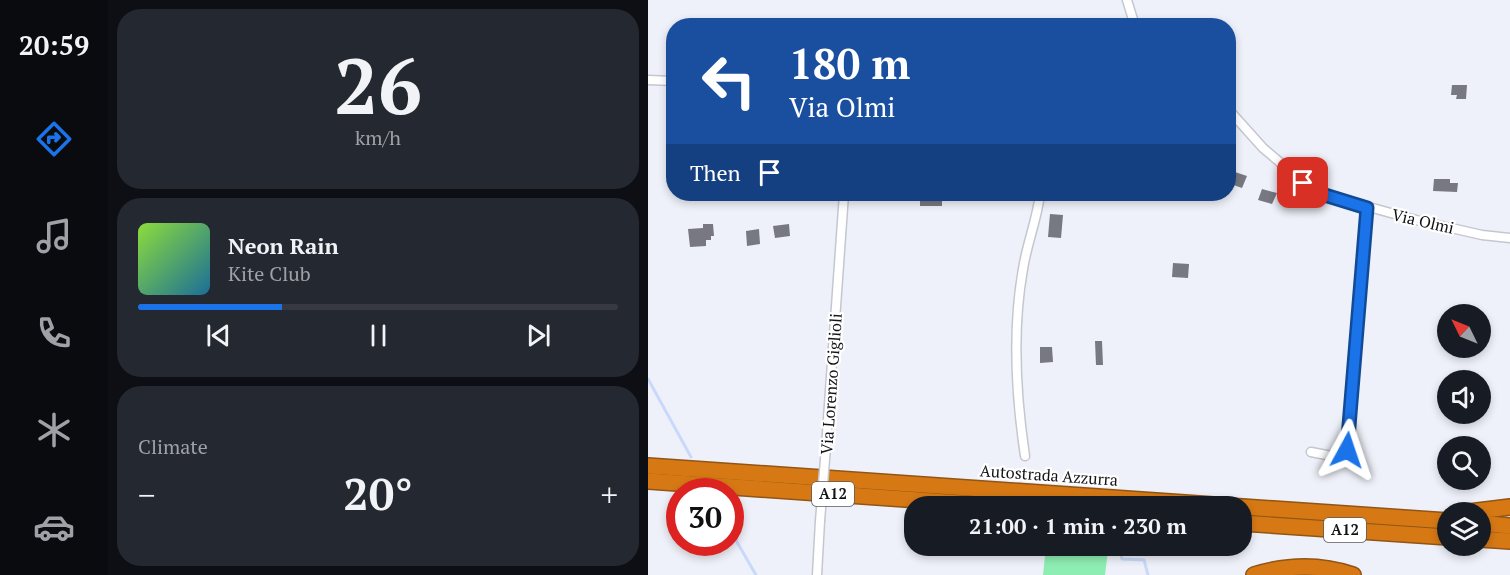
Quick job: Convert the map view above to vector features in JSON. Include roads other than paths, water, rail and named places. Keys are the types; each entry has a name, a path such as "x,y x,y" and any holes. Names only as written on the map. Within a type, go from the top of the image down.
{"highway":[{"name":"Autostrada Azzurra","path":"648,466 1437,520"},
{"name":"Autostrada Azzurra","path":"648,481 904,499"},
{"path":"1491,509 1510,507"},
{"path":"1365,514 1437,513"},
{"name":"A12","path":"1252,524 1437,536"},
{"path":"1491,524 1510,526"},
{"path":"1491,540 1510,541"},
{"path":"1254,575 1283,568 1314,567 1353,575"}],"street":[{"path":"1128,0 1133,18"},
{"path":"648,80 666,81"},
{"name":"Via Olmi","path":"1236,118 1263,148 1315,192 1367,208 1482,235 1510,238"},
{"name":"Via Lorenzo Giglioli","path":"817,575 844,201"},
{"path":"1024,456 1018,400 1018,320 1023,269 1039,201"},
{"path":"1311,452 1342,458 1347,450 1367,208"}],"waterway":[{"path":"648,379 691,457"},
{"path":"744,554 756,575"},
{"path":"1121,556 1122,559 1144,560 1148,575"}]}
